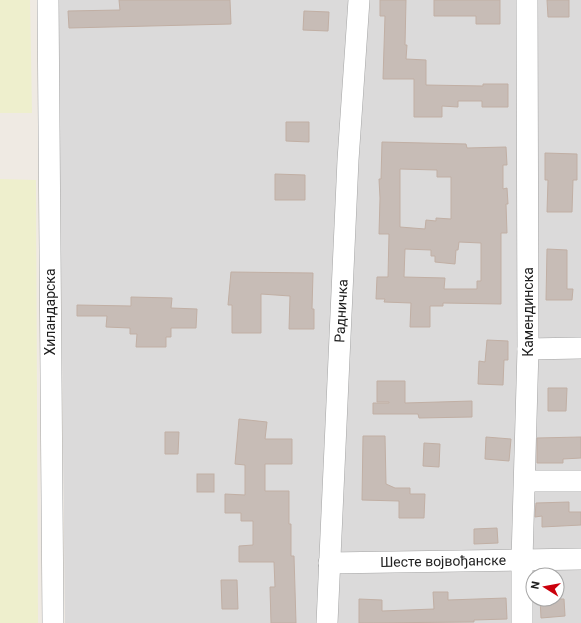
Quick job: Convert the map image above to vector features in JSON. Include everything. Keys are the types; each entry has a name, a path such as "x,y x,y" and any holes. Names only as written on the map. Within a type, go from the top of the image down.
{"street":[{"name":"Хиландарска","path":"48,0 53,623"},
{"name":"Радничка","path":"327,623 348,160 359,0"},
{"name":"Камендинска","path":"522,623 522,560 528,349 527,0"},
{"path":"528,349 581,348"},
{"path":"525,481 581,481"},
{"name":"Шесте војвођанске","path":"329,563 581,559"}],"shaded area":[{"path":"58,0 581,0 581,623 65,623"}],"green space":[{"path":"0,0 30,0 32,113 0,113"},
{"path":"0,179 36,180 38,623 0,623"}],"building":[{"path":"119,0 230,0 231,24 69,28 68,11 120,10"},
{"path":"380,0 406,0 406,59 426,60 426,85 483,86 483,84 508,84 508,107 482,107 482,101 458,101 458,107 442,106 442,117 414,117 414,79 383,79 385,16 380,16"},
{"path":"434,0 500,0 500,24 476,24 476,16 434,16"},
{"path":"547,0 569,0 569,17 548,17"},
{"path":"304,11 329,12 328,31 303,30"},
{"path":"286,122 309,122 309,142 286,141"},
{"path":"382,142 466,144 467,148 506,147 507,165 503,165 503,189 507,188 508,204 506,204 507,233 501,233 501,304 443,303 443,306 430,306 430,327 410,327 411,303 384,302 385,299 376,299 377,277 388,277 389,234 379,234 379,179 381,179","holes":["400,169 437,170 437,177 451,177 451,219 436,218 436,221 426,220 425,229 400,227","459,242 481,243 481,281 477,281 477,289 444,289 445,278 404,277 405,249 431,250 431,256 435,256 435,262 455,264 456,250 458,250"]},
{"path":"545,153 577,154 577,180 573,180 572,212 547,212 548,180 545,180"},
{"path":"275,174 305,175 305,200 275,200"},
{"path":"547,249 567,250 567,289 573,289 572,300 546,300"},
{"path":"231,272 313,273 312,309 314,309 314,329 289,329 290,296 261,294 261,333 232,333 232,305 228,305"},
{"path":"131,297 172,298 171,308 197,309 196,328 171,328 171,337 166,337 166,347 136,347 137,334 130,334 130,328 106,327 107,316 77,316 77,305 131,306"},
{"path":"487,340 508,341 508,360 504,360 503,385 478,384 479,361 485,362"},
{"path":"377,381 405,381 405,403 472,401 472,417 419,418 418,414 373,414 373,403 389,403 377,402"},
{"path":"548,388 567,388 566,411 548,411"},
{"path":"239,419 267,422 265,439 292,439 292,464 265,464 265,491 289,491 289,524 291,524 291,556 294,556 296,623 271,623 270,587 275,587 274,562 239,562 239,546 253,545 253,521 241,521 241,513 225,513 225,494 245,495 245,465 235,464"},
{"path":"165,432 179,432 178,454 165,454"},
{"path":"363,436 385,436 386,484 395,488 410,488 410,494 425,494 424,518 399,518 399,501 362,500"},
{"path":"486,437 511,439 509,461 485,459"},
{"path":"581,437 581,458 563,459 563,463 537,463 537,438"},
{"path":"424,443 440,444 439,467 423,466"},
{"path":"197,474 214,474 214,492 197,492"},
{"path":"569,502 569,512 581,512 581,525 542,527 542,516 535,517 536,503"},
{"path":"497,528 498,543 474,544 474,529"},
{"path":"221,580 237,580 238,609 222,609"},
{"path":"433,592 448,592 448,600 506,598 507,619 474,620 474,622 359,623 359,599 382,600 382,611 434,609"},
{"path":"540,607 564,607 565,616 541,618"}]}
